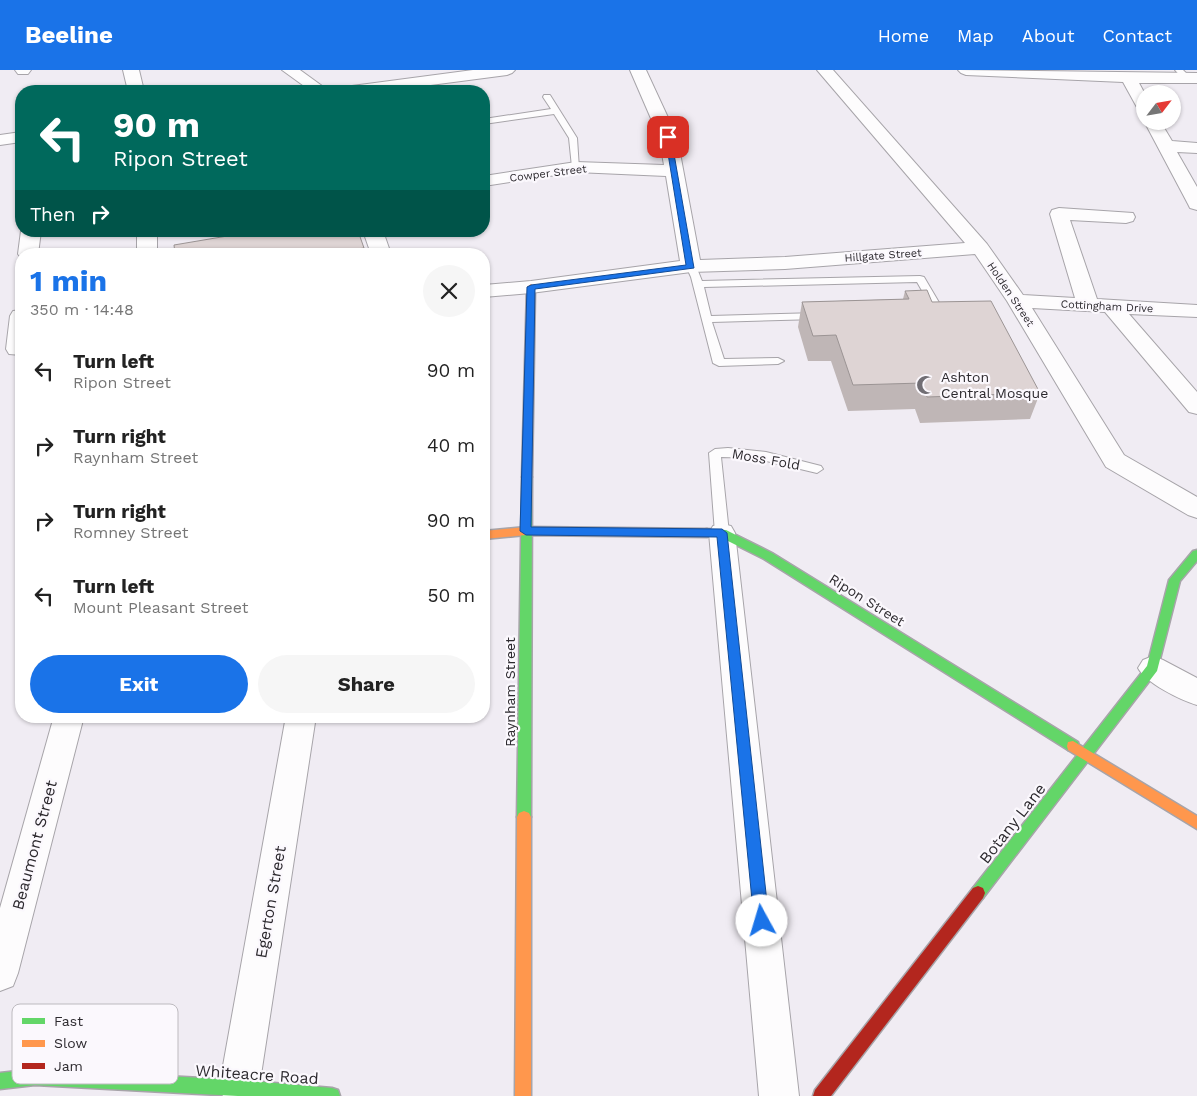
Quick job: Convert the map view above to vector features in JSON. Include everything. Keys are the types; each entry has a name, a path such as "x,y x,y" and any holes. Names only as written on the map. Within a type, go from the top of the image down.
{"street":[{"path":"131,70 135,85"},
{"path":"290,70 312,85"},
{"path":"396,85 507,70"},
{"path":"638,70 668,137 672,171 694,275"},
{"name":"Holden Street","path":"825,70 980,248 1018,301 1114,461 1197,510"},
{"path":"966,70 1129,78 1188,75"},
{"path":"1129,78 1136,91"},
{"path":"1157,130 1197,204"},
{"path":"1165,146 1197,148"},
{"name":"Cowper Street","path":"490,180 576,167 672,171"},
{"path":"1088,305 1059,214 1126,217"},
{"name":"Hillgate Street","path":"490,290 694,275 792,262 980,248"},
{"name":"Raynham Street","path":"523,1096 526,531 531,287"},
{"name":"Cottingham Drive","path":"1018,301 1197,311"},
{"path":"1111,306 1197,407"},
{"name":"Ripon Street","path":"490,534 526,531 722,533 768,556 1197,823"},
{"path":"722,533 779,1096"},
{"name":"Botany Lane","path":"821,1096 1153,668 1175,580 1197,554"},
{"path":"1153,668 1197,693"},
{"name":"Beaumont Street","path":"0,973 67,723"},
{"name":"Egerton Street","path":"239,1088 300,723"},
{"name":"Whiteacre Road","path":"157,1084 239,1088 332,1096"}],"lane":[{"path":"547,97 573,138 576,167"},
{"path":"490,121 556,111"},
{"path":"792,262 807,281"},
{"path":"778,362 718,363 694,275 807,281 920,279 939,311 919,312"},
{"path":"706,319 831,315"},
{"name":"Moss Fold","path":"722,533 715,453 727,451 757,455 817,469"}],"building":[{"path":"221,237 360,237 364,248 174,248 174,245"},
{"name":"Ashton Central Mosque","path":"927,290 932,302 991,301 1040,393 927,397 922,383 853,385 836,335 813,336 802,302 909,299 905,291"}],"traffic: fast":[{"path":"524,817 527,477"},
{"path":"707,533 722,533 768,556 1073,746"},
{"path":"978,893 1153,668 1175,580 1197,554"},
{"path":"0,1081 12,1080"},
{"path":"165,1084 332,1096"}],"traffic: slow":[{"path":"527,477 531,287"},
{"path":"490,534 526,531 707,533"},
{"path":"1073,746 1197,823"},
{"path":"523,1096 524,817"}],"traffic: jam":[{"path":"821,1096 978,893"}],"place":[{"name":"Ashton Central Mosque","path":"926,385"}],"route":[{"path":"668,137 672,171 691,266 531,287 526,531 722,533 762,921"}]}
